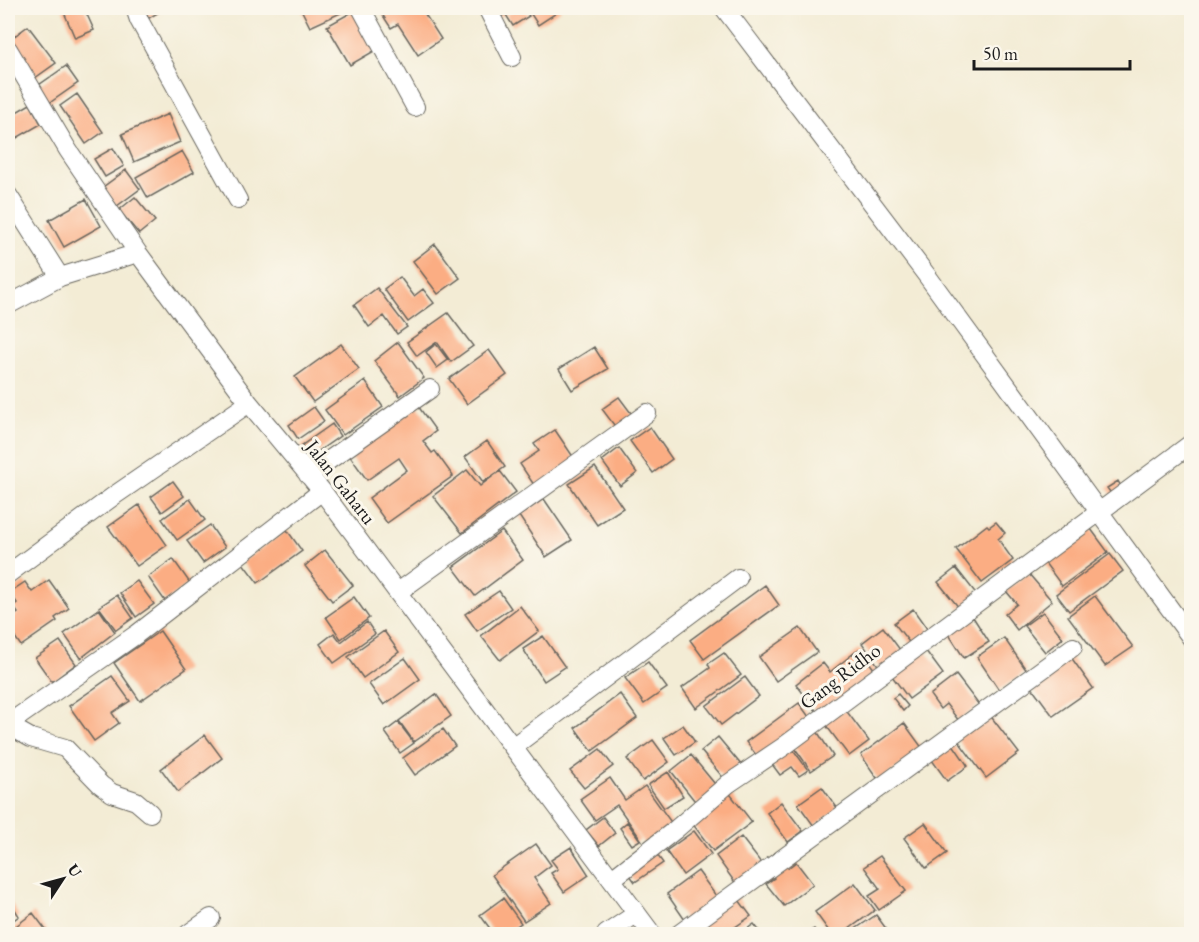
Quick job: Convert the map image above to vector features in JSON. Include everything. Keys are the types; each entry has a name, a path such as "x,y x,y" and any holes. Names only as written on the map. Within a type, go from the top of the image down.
{"street":[{"path":"135,8 238,200"},
{"path":"361,8 415,107"},
{"path":"487,8 512,57"},
{"path":"724,8 928,277 1191,639"},
{"name":"Jalan Gaharu","path":"8,49 68,150 138,253 249,403 322,490 652,934"},
{"path":"8,195 60,277"},
{"path":"8,305 60,277 138,253"},
{"path":"308,476 430,389"},
{"path":"8,574 115,495 249,403"},
{"path":"398,592 647,413"},
{"name":"Gang Ridho","path":"612,879 675,830 728,784 783,747 1191,443"},
{"path":"150,813 136,801 112,793 101,785 65,748 31,738 8,724 137,634 322,490"},
{"path":"514,746 738,578"},
{"path":"679,934 1073,647"},
{"path":"606,934 636,914"},
{"path":"188,934 211,918"}],"building":[{"path":"84,8 94,30 75,38 63,10"},
{"path":"143,8 166,8 149,18"},
{"path":"343,8 345,11 310,27 301,9"},
{"path":"385,8 421,8 441,39 418,55 398,24 391,28 380,11"},
{"path":"494,8 515,8 500,17"},
{"path":"518,8 524,8 529,16 513,26 506,15"},
{"path":"527,8 559,8 561,10 538,25"},
{"path":"354,11 376,50 350,65 327,26"},
{"path":"28,26 56,63 35,78 8,41"},
{"path":"66,66 78,83 48,104 36,87"},
{"path":"77,94 103,132 86,144 60,106"},
{"path":"30,104 41,124 8,143 8,117"},
{"path":"168,114 180,142 134,162 122,134"},
{"path":"113,148 124,166 105,177 94,159"},
{"path":"182,151 194,172 148,198 136,177"},
{"path":"126,170 140,189 117,206 103,187"},
{"path":"135,197 155,221 139,234 119,210"},
{"path":"86,199 101,226 64,247 49,220"},
{"path":"435,244 460,278 438,294 413,261"},
{"path":"400,277 414,296 423,289 434,303 408,322 384,289"},
{"path":"377,288 407,327 397,334 384,316 369,327 354,305"},
{"path":"448,313 473,346 451,362 437,342 417,356 407,342"},
{"path":"398,342 424,378 400,396 374,361"},
{"path":"341,344 359,369 313,402 295,377"},
{"path":"436,344 448,360 437,368 426,352"},
{"path":"594,347 608,369 572,390 559,369"},
{"path":"489,350 507,375 467,404 449,379"},
{"path":"365,381 383,407 343,435 325,410"},
{"path":"619,397 634,417 617,429 602,409"},
{"path":"418,406 436,431 423,441 432,453 435,451 453,476 387,523 369,498 407,470 399,458 367,480 349,455"},
{"path":"314,407 324,421 298,439 289,425"},
{"path":"332,424 340,436 310,457 301,446"},
{"path":"650,427 672,459 653,473 630,441"},
{"path":"555,430 576,461 536,488 520,464 539,451 534,444"},
{"path":"487,441 505,467 483,482 465,457"},
{"path":"619,448 637,473 620,486 602,461"},
{"path":"595,467 623,508 597,525 569,484"},
{"path":"467,470 480,486 500,471 516,492 462,533 433,496"},
{"path":"173,481 184,496 162,512 151,497"},
{"path":"1118,481 1123,490 1113,496 1107,488"},
{"path":"190,499 205,520 177,540 162,519"},
{"path":"544,499 572,540 546,557 519,516"},
{"path":"139,505 167,545 137,566 108,527"},
{"path":"996,522 1005,533 998,539 1013,560 982,583 956,549 987,525 989,527"},
{"path":"210,525 225,547 203,563 187,541"},
{"path":"1088,525 1108,552 1062,586 1042,559"},
{"path":"287,530 302,551 258,583 242,562"},
{"path":"502,531 523,560 475,596 453,567"},
{"path":"325,550 353,585 332,601 305,566"},
{"path":"1110,554 1123,571 1069,611 1056,594"},
{"path":"173,559 190,583 165,601 148,577"},
{"path":"956,568 978,596 960,609 938,582"},
{"path":"1028,573 1052,601 1017,630 1005,614 1017,604 1006,591"},
{"path":"49,580 69,608 55,618 57,621 21,646 8,627 8,620 18,613 13,606 17,603 10,592 25,582 32,592"},
{"path":"137,581 154,604 136,617 120,593"},
{"path":"765,585 779,605 704,659 690,640"},
{"path":"499,591 511,608 477,631 465,614"},
{"path":"117,595 133,618 116,630 99,607"},
{"path":"1095,596 1133,647 1105,666 1068,616"},
{"path":"354,597 369,618 341,639 326,617"},
{"path":"520,606 539,631 500,660 481,636"},
{"path":"99,609 115,632 81,658 64,634"},
{"path":"913,609 930,633 912,646 894,623"},
{"path":"1043,612 1063,638 1045,652 1024,626"},
{"path":"973,617 989,642 964,658 948,633"},
{"path":"367,622 375,634 334,663 320,644 334,633 341,642"},
{"path":"883,627 904,655 882,671 862,643"},
{"path":"800,628 817,652 776,681 759,657"},
{"path":"160,631 186,669 140,701 114,663"},
{"path":"384,631 399,652 363,678 348,657"},
{"path":"543,636 565,667 544,681 523,649"},
{"path":"1004,638 1027,671 999,690 977,657"},
{"path":"60,641 76,664 52,682 35,658"},
{"path":"923,647 943,674 909,699 889,672"},
{"path":"859,649 878,674 817,712 796,684 823,663 830,672"},
{"path":"724,653 741,675 696,708 682,688 710,668 708,664"},
{"path":"1068,653 1093,688 1053,716 1028,682"},
{"path":"405,658 420,679 384,705 369,684"},
{"path":"648,662 667,688 644,704 625,678"},
{"path":"956,675 979,705 959,721 946,704 940,709 930,695"},
{"path":"112,676 130,701 112,713 119,723 94,741 69,706"},
{"path":"745,677 759,696 721,725 706,706"},
{"path":"436,694 451,716 414,742 399,721"},
{"path":"620,694 637,718 592,751 575,728"},
{"path":"898,694 908,706 903,711 893,698"},
{"path":"799,703 812,721 760,760 746,742"},
{"path":"842,705 869,741 849,756 822,720"},
{"path":"989,714 1019,753 986,778 957,739"},
{"path":"398,722 414,743 400,753 385,732"},
{"path":"904,723 923,749 879,781 861,755"},
{"path":"683,725 695,742 676,755 664,738"},
{"path":"815,728 833,756 811,771 792,744"},
{"path":"443,729 455,746 415,775 403,758"},
{"path":"205,735 222,758 178,792 161,769"},
{"path":"718,737 742,766 725,780 701,751"},
{"path":"653,740 669,762 643,781 627,759"},
{"path":"950,740 968,766 947,781 929,756"},
{"path":"792,748 808,770 799,776 792,767 780,775 771,763"},
{"path":"600,749 613,766 584,788 570,771"},
{"path":"691,755 719,789 698,805 671,771"},
{"path":"668,772 683,796 664,808 648,785"},
{"path":"610,778 625,800 645,786 673,825 645,845 617,805 595,820 580,799"},
{"path":"822,787 838,809 814,826 798,804"},
{"path":"727,790 752,822 713,851 689,819"},
{"path":"781,802 803,831 788,842 767,813"},
{"path":"603,817 615,833 599,846 586,830"},
{"path":"627,822 640,840 632,845 620,828"},
{"path":"925,823 947,853 926,868 904,838"},
{"path":"694,831 711,854 683,875 666,851"},
{"path":"741,837 762,864 736,884 716,856"},
{"path":"536,844 551,865 534,878 551,903 524,921 492,875"},
{"path":"571,847 589,875 564,892 551,873 558,869 551,860"},
{"path":"655,852 663,863 635,882 627,871"},
{"path":"880,856 906,891 879,910 869,896 880,889 864,867"},
{"path":"796,862 813,884 784,906 766,884 774,878 771,874 785,863 788,868"},
{"path":"698,871 719,900 687,923 667,894"},
{"path":"855,883 875,910 842,934 831,934 815,912"},
{"path":"736,896 751,916 725,934 699,934 694,927"},
{"path":"8,898 19,916 8,924"},
{"path":"503,898 521,923 505,934 494,934 480,915"},
{"path":"33,913 49,934 8,934 8,932"},
{"path":"876,915 890,934 848,934"},
{"path":"754,924 762,934 740,934"},
{"path":"814,929 818,934 805,934"}]}
